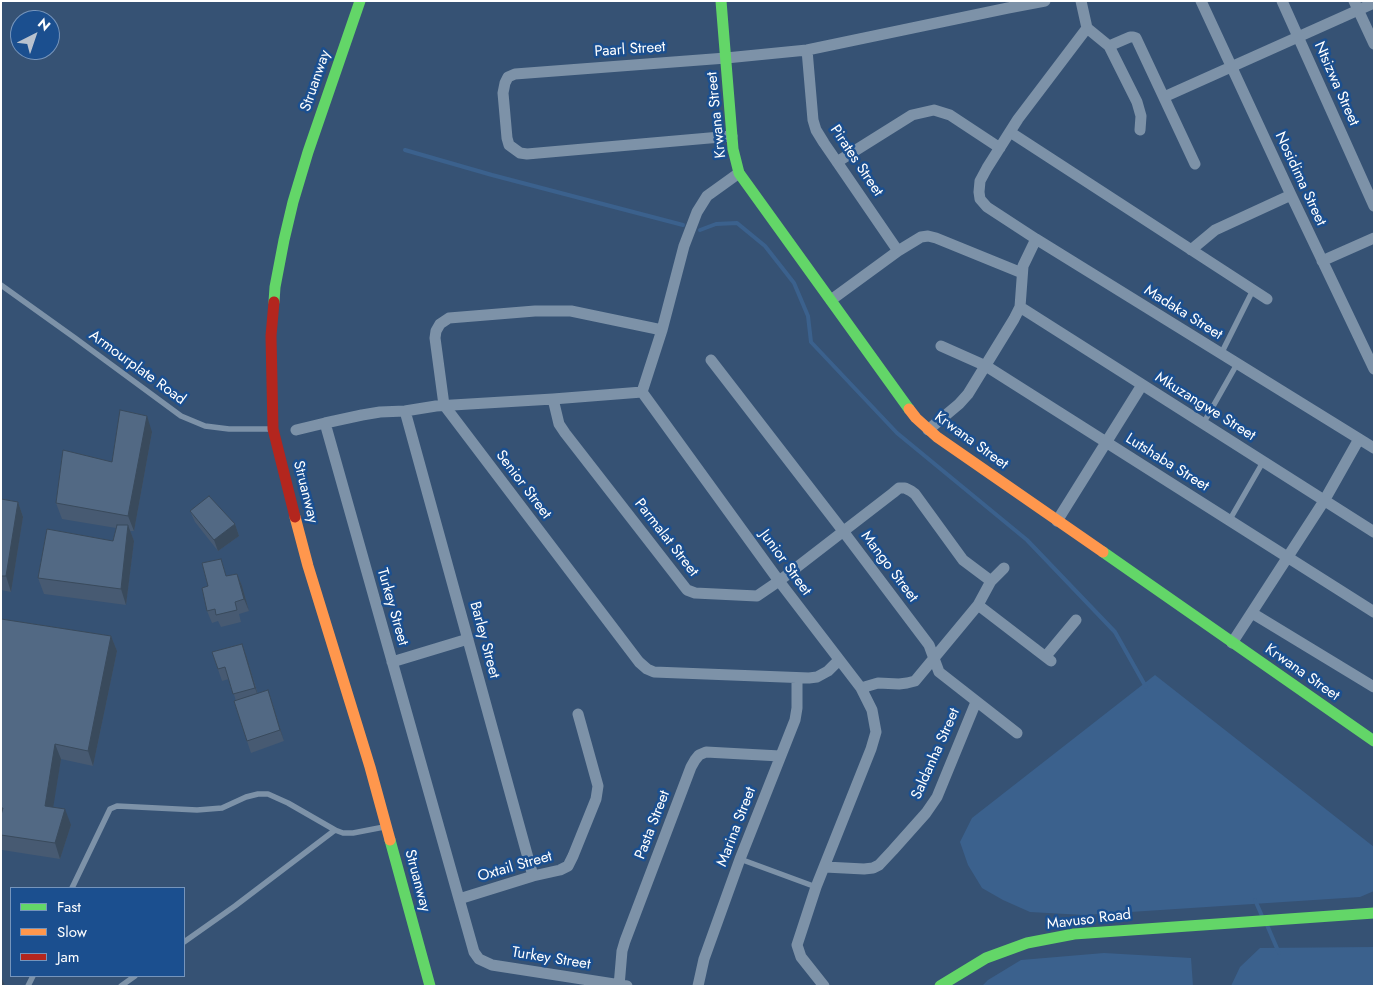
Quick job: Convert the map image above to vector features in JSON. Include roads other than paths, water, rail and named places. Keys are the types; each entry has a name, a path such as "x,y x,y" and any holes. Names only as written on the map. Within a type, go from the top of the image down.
{"street":[{"name":"Struanway","path":"360,1 292,202 284,240 275,287 271,336 273,429 308,566 370,768 430,986"},
{"name":"Krwana Street","path":"721,1 732,136 739,173 916,418 928,430 1057,521 1374,741"},
{"name":"Paarl Street","path":"732,136 520,153 509,145 507,138 503,93 505,83 508,77 515,74 806,50 1008,4 1045,1"},
{"path":"1081,1 1087,28 1109,46 1140,108 1140,130"},
{"name":"Nosidima Street","path":"1201,1 1290,195 1374,369"},
{"name":"Ntsizwa Street","path":"1282,1 1374,206"},
{"path":"1164,97 1298,37 1356,6 1374,2"},
{"path":"1356,6 1374,44"},
{"path":"837,162 912,115 934,110 950,115 1000,148 1024,112 1087,28"},
{"path":"1109,46 1133,36 1136,38 1195,164"},
{"name":"Pirates Street","path":"806,50 813,120 816,130 898,251"},
{"path":"1010,132 1267,299"},
{"name":"Madaka Street","path":"1000,148 980,181 980,199 986,207 1036,240 1374,448"},
{"path":"296,430 380,412 405,411 444,405 642,392 662,330 684,246 697,212 707,196 739,173"},
{"path":"1192,250 1215,230 1290,195"},
{"path":"831,300 898,251 921,237 928,236 1022,273"},
{"path":"1322,260 1374,238"},
{"path":"928,430 968,394 1020,307 1023,266 1036,240"},
{"name":"Mkuzangwe Street","path":"1020,307 1374,532"},
{"path":"444,405 436,331 440,324 449,318 535,311 571,311 662,330"},
{"name":"Lutshaba Street","path":"942,346 986,366 1374,612"},
{"name":"Mango Street","path":"711,360 929,645 938,672 1017,733"},
{"path":"1057,521 1142,385"},
{"name":"Junior Street","path":"642,392 779,581 861,688 872,710 876,732 816,887 797,945 801,957 824,986"},
{"name":"Parmalat Street","path":"553,399 558,418 565,433 687,590 695,593 757,596 899,488 911,490 915,494 963,560 991,581"},
{"name":"Senior Street","path":"444,405 639,662 647,669 654,672 797,678 818,677 828,671 839,660"},
{"name":"Barley Street","path":"405,411 533,876"},
{"name":"Turkey Street","path":"325,423 472,947 479,959 492,966 622,985"},
{"path":"1232,643 1324,501 1359,439"},
{"path":"861,688 878,683 899,684 915,681 978,605 991,581 1004,568"},
{"path":"978,605 1048,659 1076,620"},
{"path":"1252,612 1374,687"},
{"path":"392,662 468,638"},
{"name":"Marina Street","path":"698,986 704,959 740,859 795,720 797,678"},
{"name":"Saldanha Street","path":"824,866 873,868 879,865 893,850 926,813 937,797 976,702"},
{"name":"Oxtail Street","path":"459,900 568,866 598,792 597,778 578,714"},
{"name":"Pasta Street","path":"622,985 622,951 625,941 695,760 699,755 706,752 780,756"},
{"name":"Mavuso Road","path":"940,986 986,958 1027,943 1074,934 1374,913"}],"lane":[{"name":"Armourplate Road","path":"1,286 180,416 205,426 273,429"},
{"path":"1221,354 1253,290"},
{"path":"1203,424 1237,364"},
{"path":"1229,520 1263,462"},
{"path":"72,887 110,809 117,806 197,810 222,808 246,797 268,794 343,833 386,827"},
{"path":"185,941 335,830"},
{"path":"740,859 816,887"},
{"path":"121,986 134,977"}],"water":[{"path":"1155,675 1374,847 1374,891 1360,897 1084,915 1030,912 982,888 968,865 960,842 972,818"},
{"path":"1374,947 1374,986 1231,986 1240,967 1260,948"},
{"path":"1104,953 1191,958 1193,986 982,986 988,980 1021,960"}],"waterway":[{"path":"405,150 683,225"},
{"path":"700,230 716,224 737,223 765,246 794,283 808,316 811,342 897,433 1027,540 1115,632 1146,687"},
{"path":"1255,900 1262,916"},
{"path":"1267,925 1279,953"}]}
